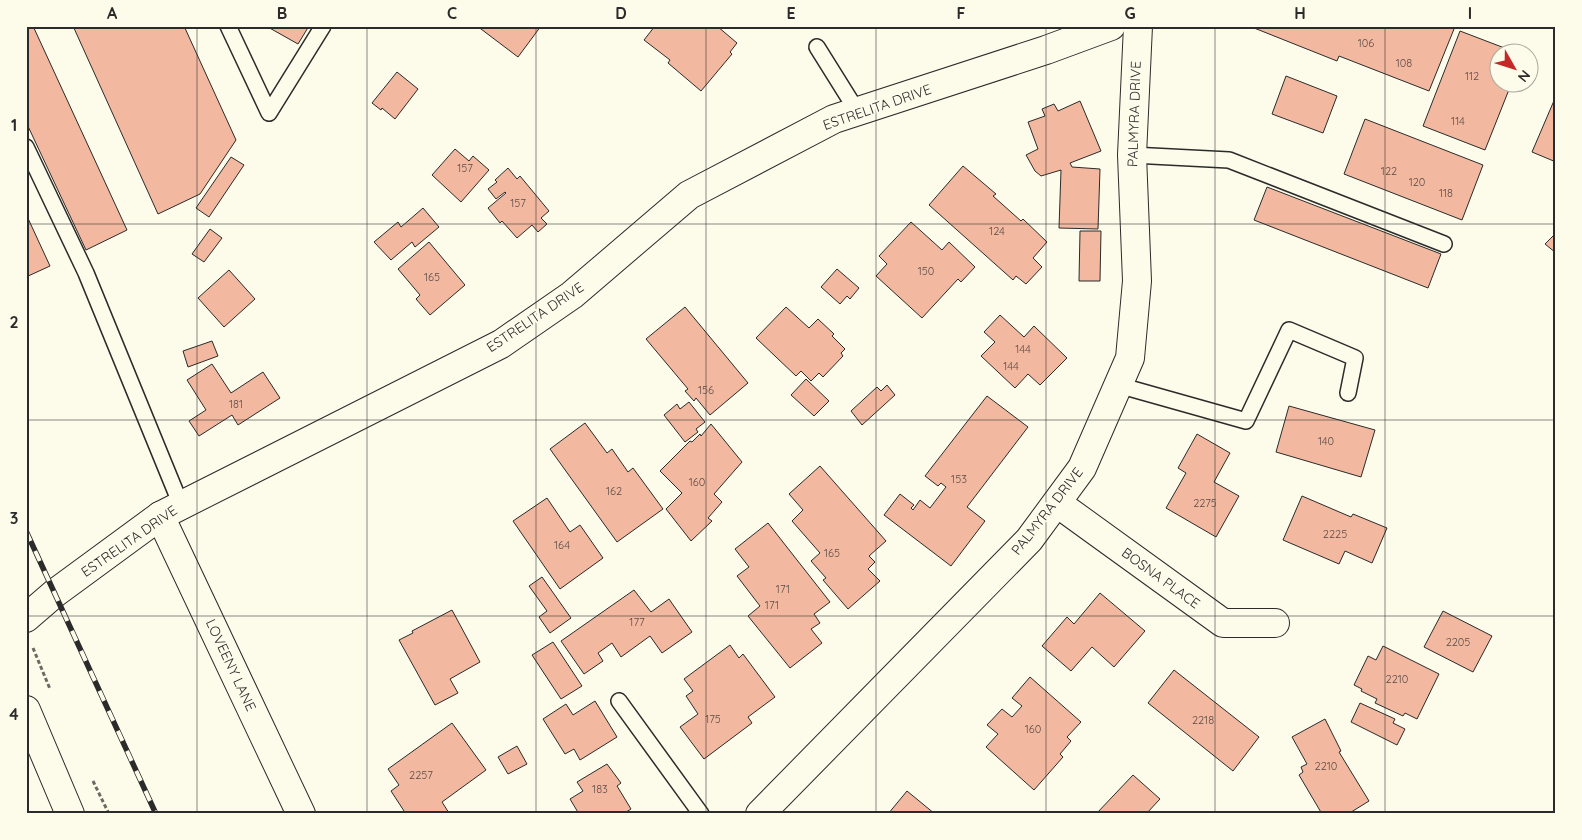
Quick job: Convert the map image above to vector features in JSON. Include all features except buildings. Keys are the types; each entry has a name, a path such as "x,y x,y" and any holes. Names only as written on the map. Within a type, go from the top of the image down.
{"street":[{"name":"ESTRELITA DRIVE","path":"26,618 55,593 171,510 501,344 572,295 689,195 834,119 1046,50 1111,26"},
{"name":"PALMYRA DRIVE","path":"770,810 1029,540 1082,468 1130,358 1137,281 1132,155 1138,26"},
{"name":"BOSNA PLACE","path":"1057,503 1223,623 1275,624"},
{"name":"LOVEENY LANE","path":"171,510 301,814"},
{"path":"26,710 70,814"}],"lane":[{"path":"228,26 269,113 323,26"},
{"path":"817,47 857,112"},
{"path":"26,147 86,273 171,510"},
{"path":"1132,155 1229,160 1444,244"},
{"path":"1118,385 1246,421 1288,330 1355,358 1348,394"},
{"path":"618,701 701,814"}],"railway":[{"path":"26,531 156,814"}]}
